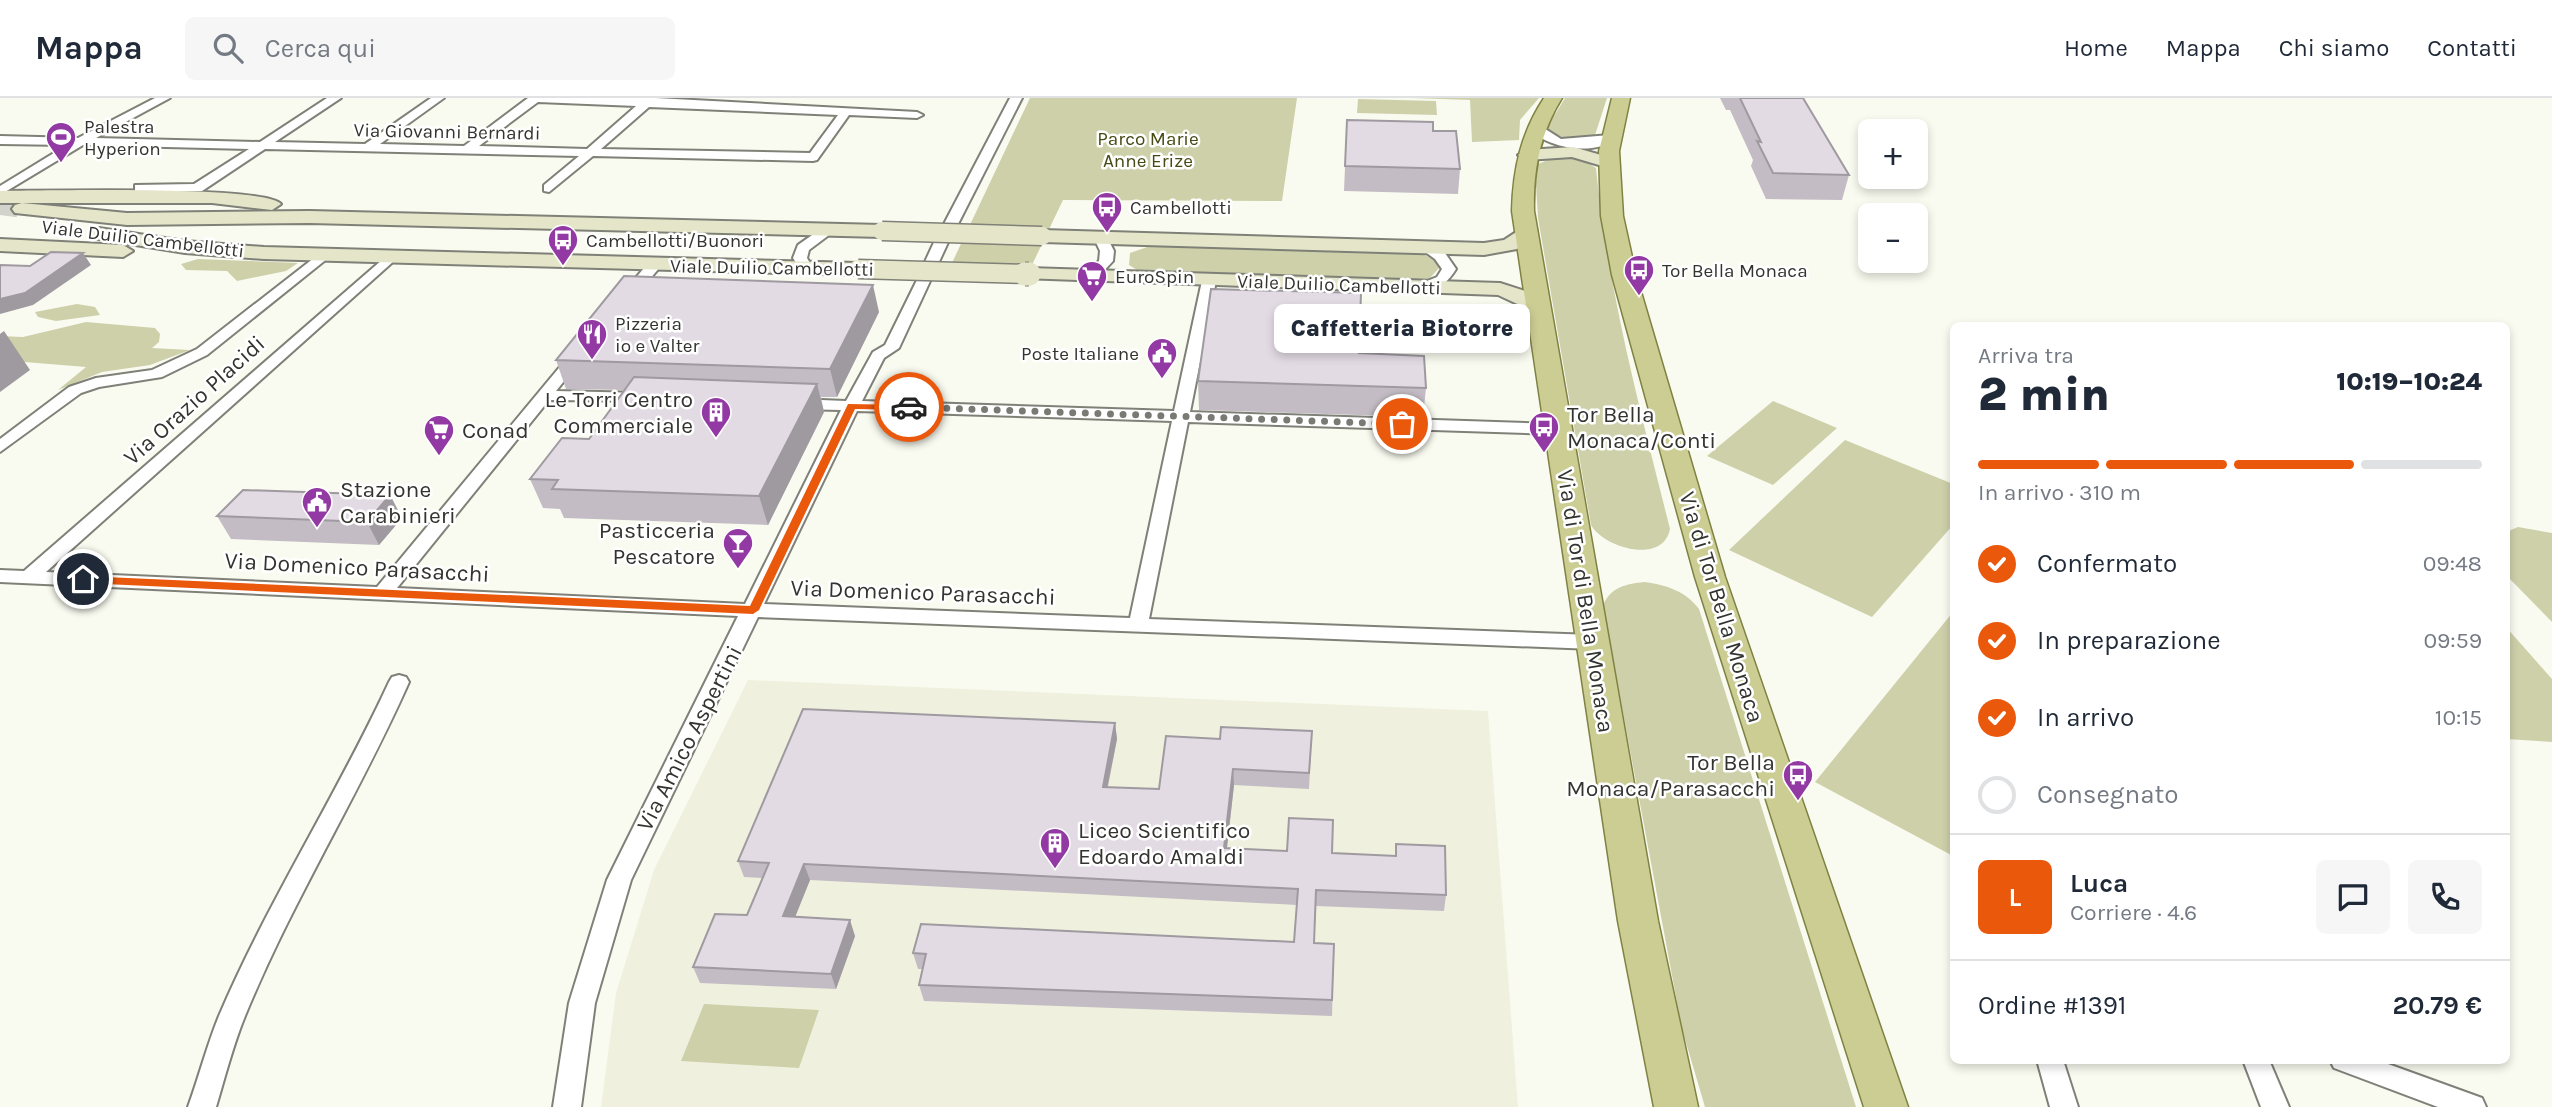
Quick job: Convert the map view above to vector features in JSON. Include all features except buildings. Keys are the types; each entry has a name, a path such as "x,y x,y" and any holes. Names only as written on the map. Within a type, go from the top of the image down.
{"main road":[{"name":"Via di Tor di Bella Monaca","path":"1553,98 1535,128 1527,155 1522,191 1637,921 1676,1107"},
{"name":"Via di Tor Bella Monaca","path":"1621,98 1610,151 1612,216 1624,275 1710,577 1886,1107"},
{"path":"1527,155 1610,151"},
{"name":"Viale Duilio Cambellotti","path":"6,203 127,219 369,218 1503,248 1527,231"},
{"name":"Viale Duilio Cambellotti","path":"6,203 231,251 1507,290 1539,308"},
{"path":"0,245 180,252 231,251"}],"street":[{"path":"6,203 80,142 164,98"},
{"path":"140,188 197,188 335,98"},
{"path":"367,148 438,98"},
{"path":"467,150 535,98 649,100 917,115"},
{"path":"951,224 1016,98"},
{"path":"549,188 649,100"},
{"name":"Via Giovanni Bernardi","path":"0,140 813,157 845,113"},
{"path":"1535,128 1547,138 1564,143 1591,143 1610,151"},
{"path":"806,268 800,258 803,248 830,229"},
{"name":"Via Amico Aspertini","path":"567,1107 582,1003 619,880 851,406 878,355 891,348 943,238"},
{"path":"1086,276 1103,266 1108,259 1109,251 1101,238"},
{"path":"1424,246 1440,256 1449,269 1442,280 1425,287"},
{"path":"0,447 75,390 96,383 156,374 202,352 323,255"},
{"name":"Via Orazio Placidi","path":"29,577 390,257"},
{"path":"618,308 655,264"},
{"path":"1138,625 1209,281"},
{"path":"383,592 593,337"},
{"path":"543,395 664,399"},
{"path":"784,403 1558,429"},
{"name":"Via Domenico Parasacchi","path":"0,576 753,610 1593,642"},
{"path":"202,1107 231,1017 271,932 371,748 399,682"},
{"path":"2051,1064 2064,1107"},
{"path":"2258,1064 2275,1107"},
{"path":"2354,1064 2470,1107"}],"shaded area":[{"path":"748,680 1488,711 1518,1107 601,1107 616,993 654,870"}],"green space":[{"name":"Parco Marie Anne Erize","path":"1030,98 1297,98 1282,201 1063,200 1031,267 951,265"},
{"path":"1413,98 1539,98 1520,120 1519,140 1472,142 1470,100"},
{"path":"1565,98 1607,98 1595,135 1567,139 1550,132 1548,126"},
{"path":"1358,99 1436,101 1437,115 1357,113"},
{"path":"1557,156 1578,157 1596,168 1617,305 1670,529 1665,540 1657,547 1645,550 1620,546 1598,533 1591,525 1538,218 1538,164"},
{"path":"1153,245 1416,252 1435,259 1440,267 1430,278 1414,281 1140,272 1129,265 1130,253"},
{"path":"198,259 298,263 286,271 237,281 227,271 186,270 181,264"},
{"path":"77,304 95,307 100,315 56,321 38,317 35,312"},
{"path":"86,322 155,328 160,334 159,342 152,348 190,350 150,365 102,372 58,390 86,367 0,360 0,336 23,337"},
{"path":"1773,401 1837,428 1773,485 1707,456"},
{"path":"1845,440 1950,483 1950,528 1872,617 1729,550"},
{"path":"2518,527 2552,533 2552,622 2510,579 2510,530"},
{"path":"1644,582 1675,590 1699,609 1856,1107 1705,1107 1682,1029 1603,605 1610,594 1620,588"},
{"path":"1950,616 1950,854 1815,782"},
{"path":"2510,632 2552,679 2552,742 2510,739"},
{"path":"704,1004 819,1010 799,1068 681,1061"}],"tunnel":[{"path":"0,206 22,209"}],"way so far":[{"path":"909,407 1402,424"}],"place":[{"name":"Palestra Hyperion","path":"61,164"},
{"name":"Cambellotti","path":"1107,234"},
{"name":"Cambellotti/Buonori","path":"563,267"},
{"name":"Tor Bella Monaca","path":"1639,297"},
{"name":"EuroSpin","path":"1092,303"},
{"name":"Pizzeria io e Valter","path":"592,361"},
{"name":"Poste Italiane","path":"1162,380"},
{"name":"Caffetteria Biotorre","path":"1402,424"},
{"name":"Le Torri Centro Commerciale","path":"716,439"},
{"name":"Tor Bella Monaca/Conti","path":"1544,454"},
{"name":"Conad","path":"439,457"},
{"name":"Stazione Carabinieri","path":"317,529"},
{"name":"Pasticceria Pescatore","path":"738,570"},
{"name":"Tor Bella Monaca/Parasacchi","path":"1798,802"},
{"name":"Liceo Scientifico Edoardo Amaldi","path":"1055,870"}],"route":[{"path":"83,579 753,610 851,406 909,407"}]}
